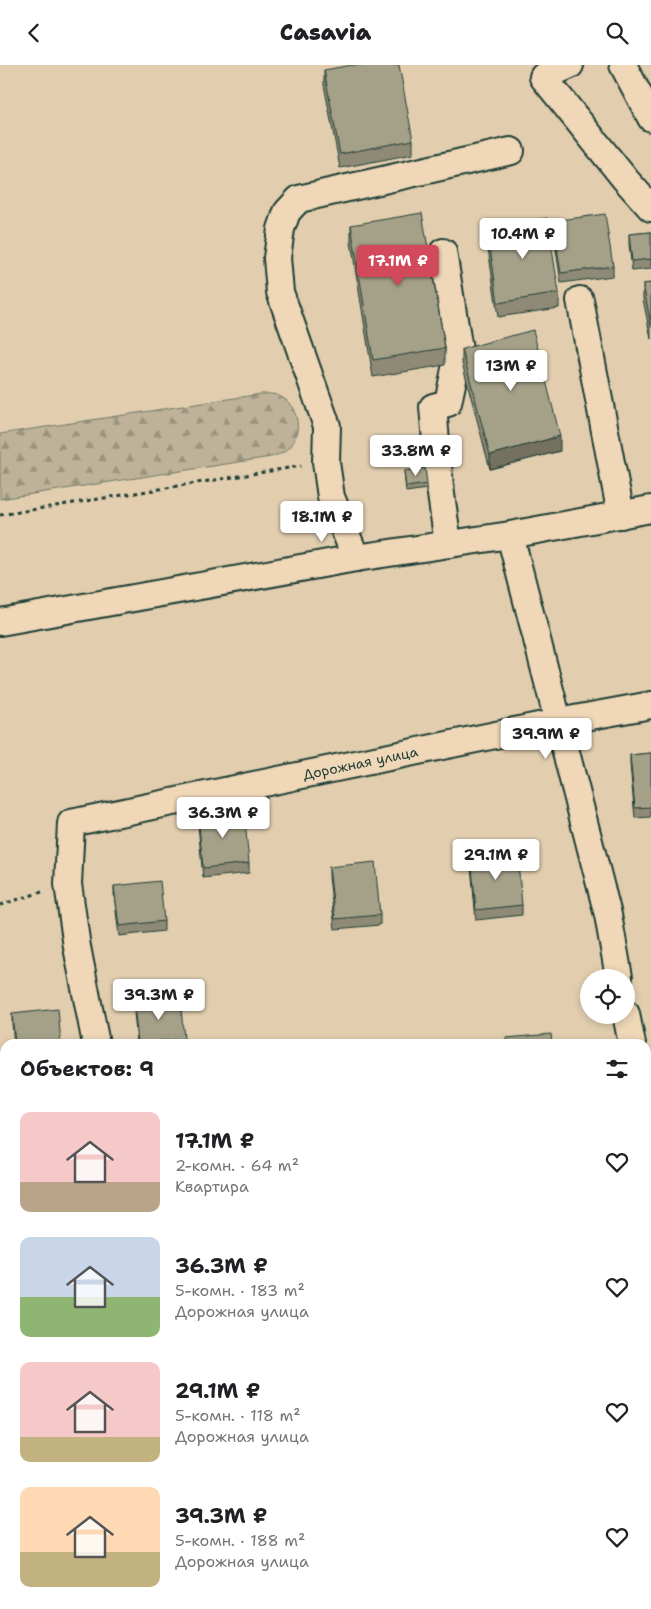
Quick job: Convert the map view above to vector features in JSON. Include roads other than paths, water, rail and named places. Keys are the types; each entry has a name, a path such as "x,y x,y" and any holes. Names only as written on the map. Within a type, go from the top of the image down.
{"street":[{"path":"570,65 544,77 625,179 651,208"},
{"path":"624,65 651,117"},
{"path":"356,558 332,497 326,462 328,426 280,292 277,258 281,229 287,212 299,199 511,151"},
{"path":"443,252 459,350 448,403 433,407 440,487 448,544"},
{"path":"580,300 620,515"},
{"path":"0,622 356,558 510,535 651,509"},
{"path":"510,535 608,915 618,969"},
{"name":"Дорожная улица","path":"95,1039 77,947 68,884 71,823 558,722 651,705"},
{"path":"628,1024 631,1039"}]}
